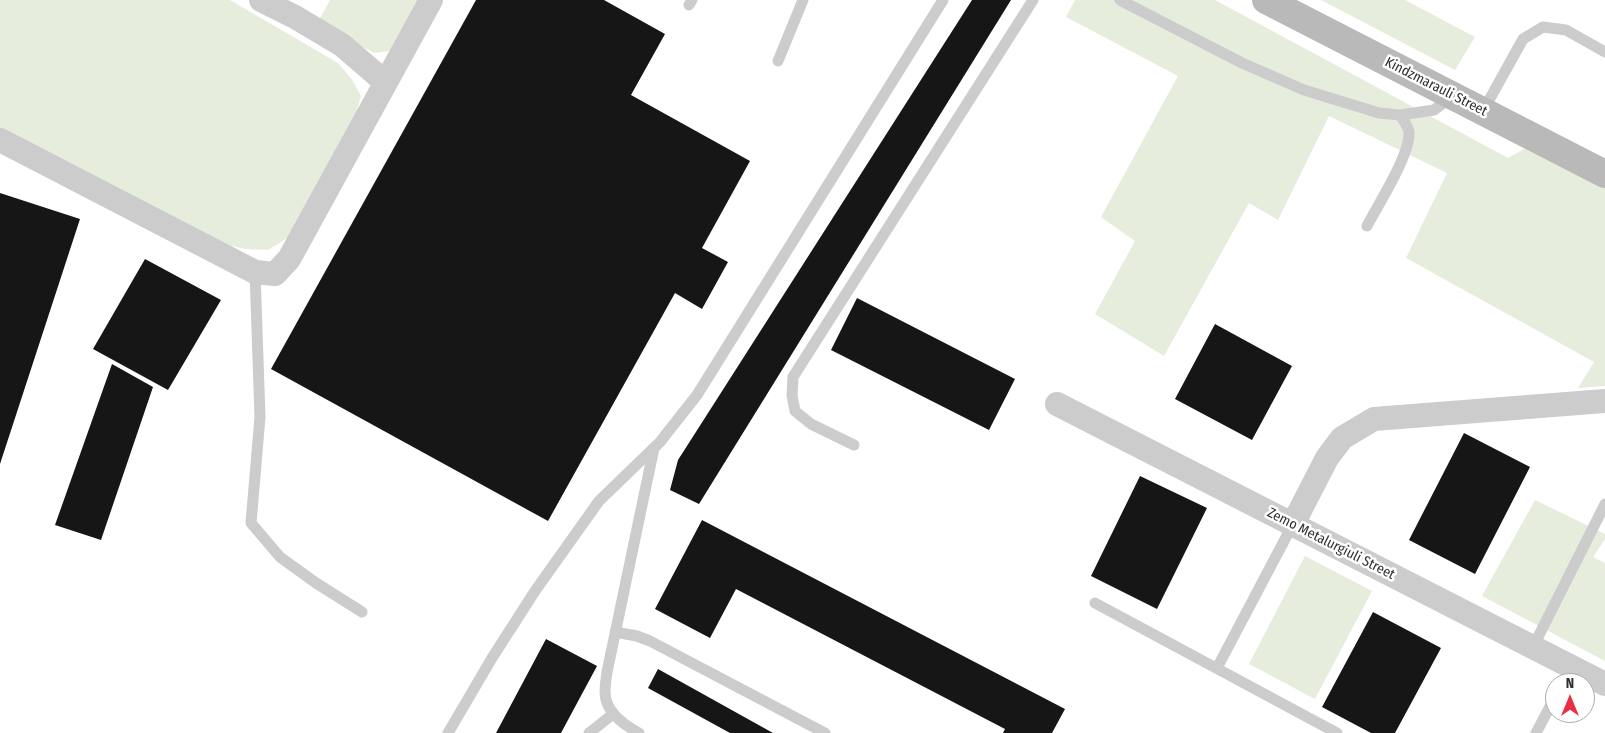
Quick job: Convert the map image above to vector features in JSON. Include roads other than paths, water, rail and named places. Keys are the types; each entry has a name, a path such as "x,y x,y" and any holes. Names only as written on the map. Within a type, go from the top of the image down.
{"main road":[{"name":"Kindzmarauli Street","path":"1266,0 1605,174"}],"street":[{"path":"261,0 296,17 342,45 386,82"},
{"path":"0,140 255,272 275,274 290,259 431,0"},
{"path":"1293,524 1327,458 1342,438 1374,419 1605,401"},
{"name":"Zemo Metalurgiuli Street","path":"1057,404 1533,647 1565,673"}],"lane":[{"path":"778,61 803,0"},
{"path":"448,733 529,599 599,501 660,442 697,394 943,0"},
{"path":"854,444 810,424 795,411 792,395 793,377 1033,0"},
{"path":"1120,0 1242,63 1304,90 1379,113 1400,115 1434,110 1442,104 1449,94"},
{"path":"1483,111 1523,39 1543,27 1566,30 1605,52"},
{"path":"1367,226 1399,166 1407,146 1409,132 1400,115"},
{"path":"255,272 260,417 251,523 280,557 316,583 362,612"},
{"path":"639,733 628,727 613,714 604,694 615,632 654,448"},
{"path":"1533,647 1605,504"},
{"path":"1217,668 1293,524"},
{"path":"1095,603 1337,733"},
{"path":"615,632 638,636 650,641 825,733"},
{"path":"590,733 613,714"},
{"path":"1536,733 1545,716"}]}
